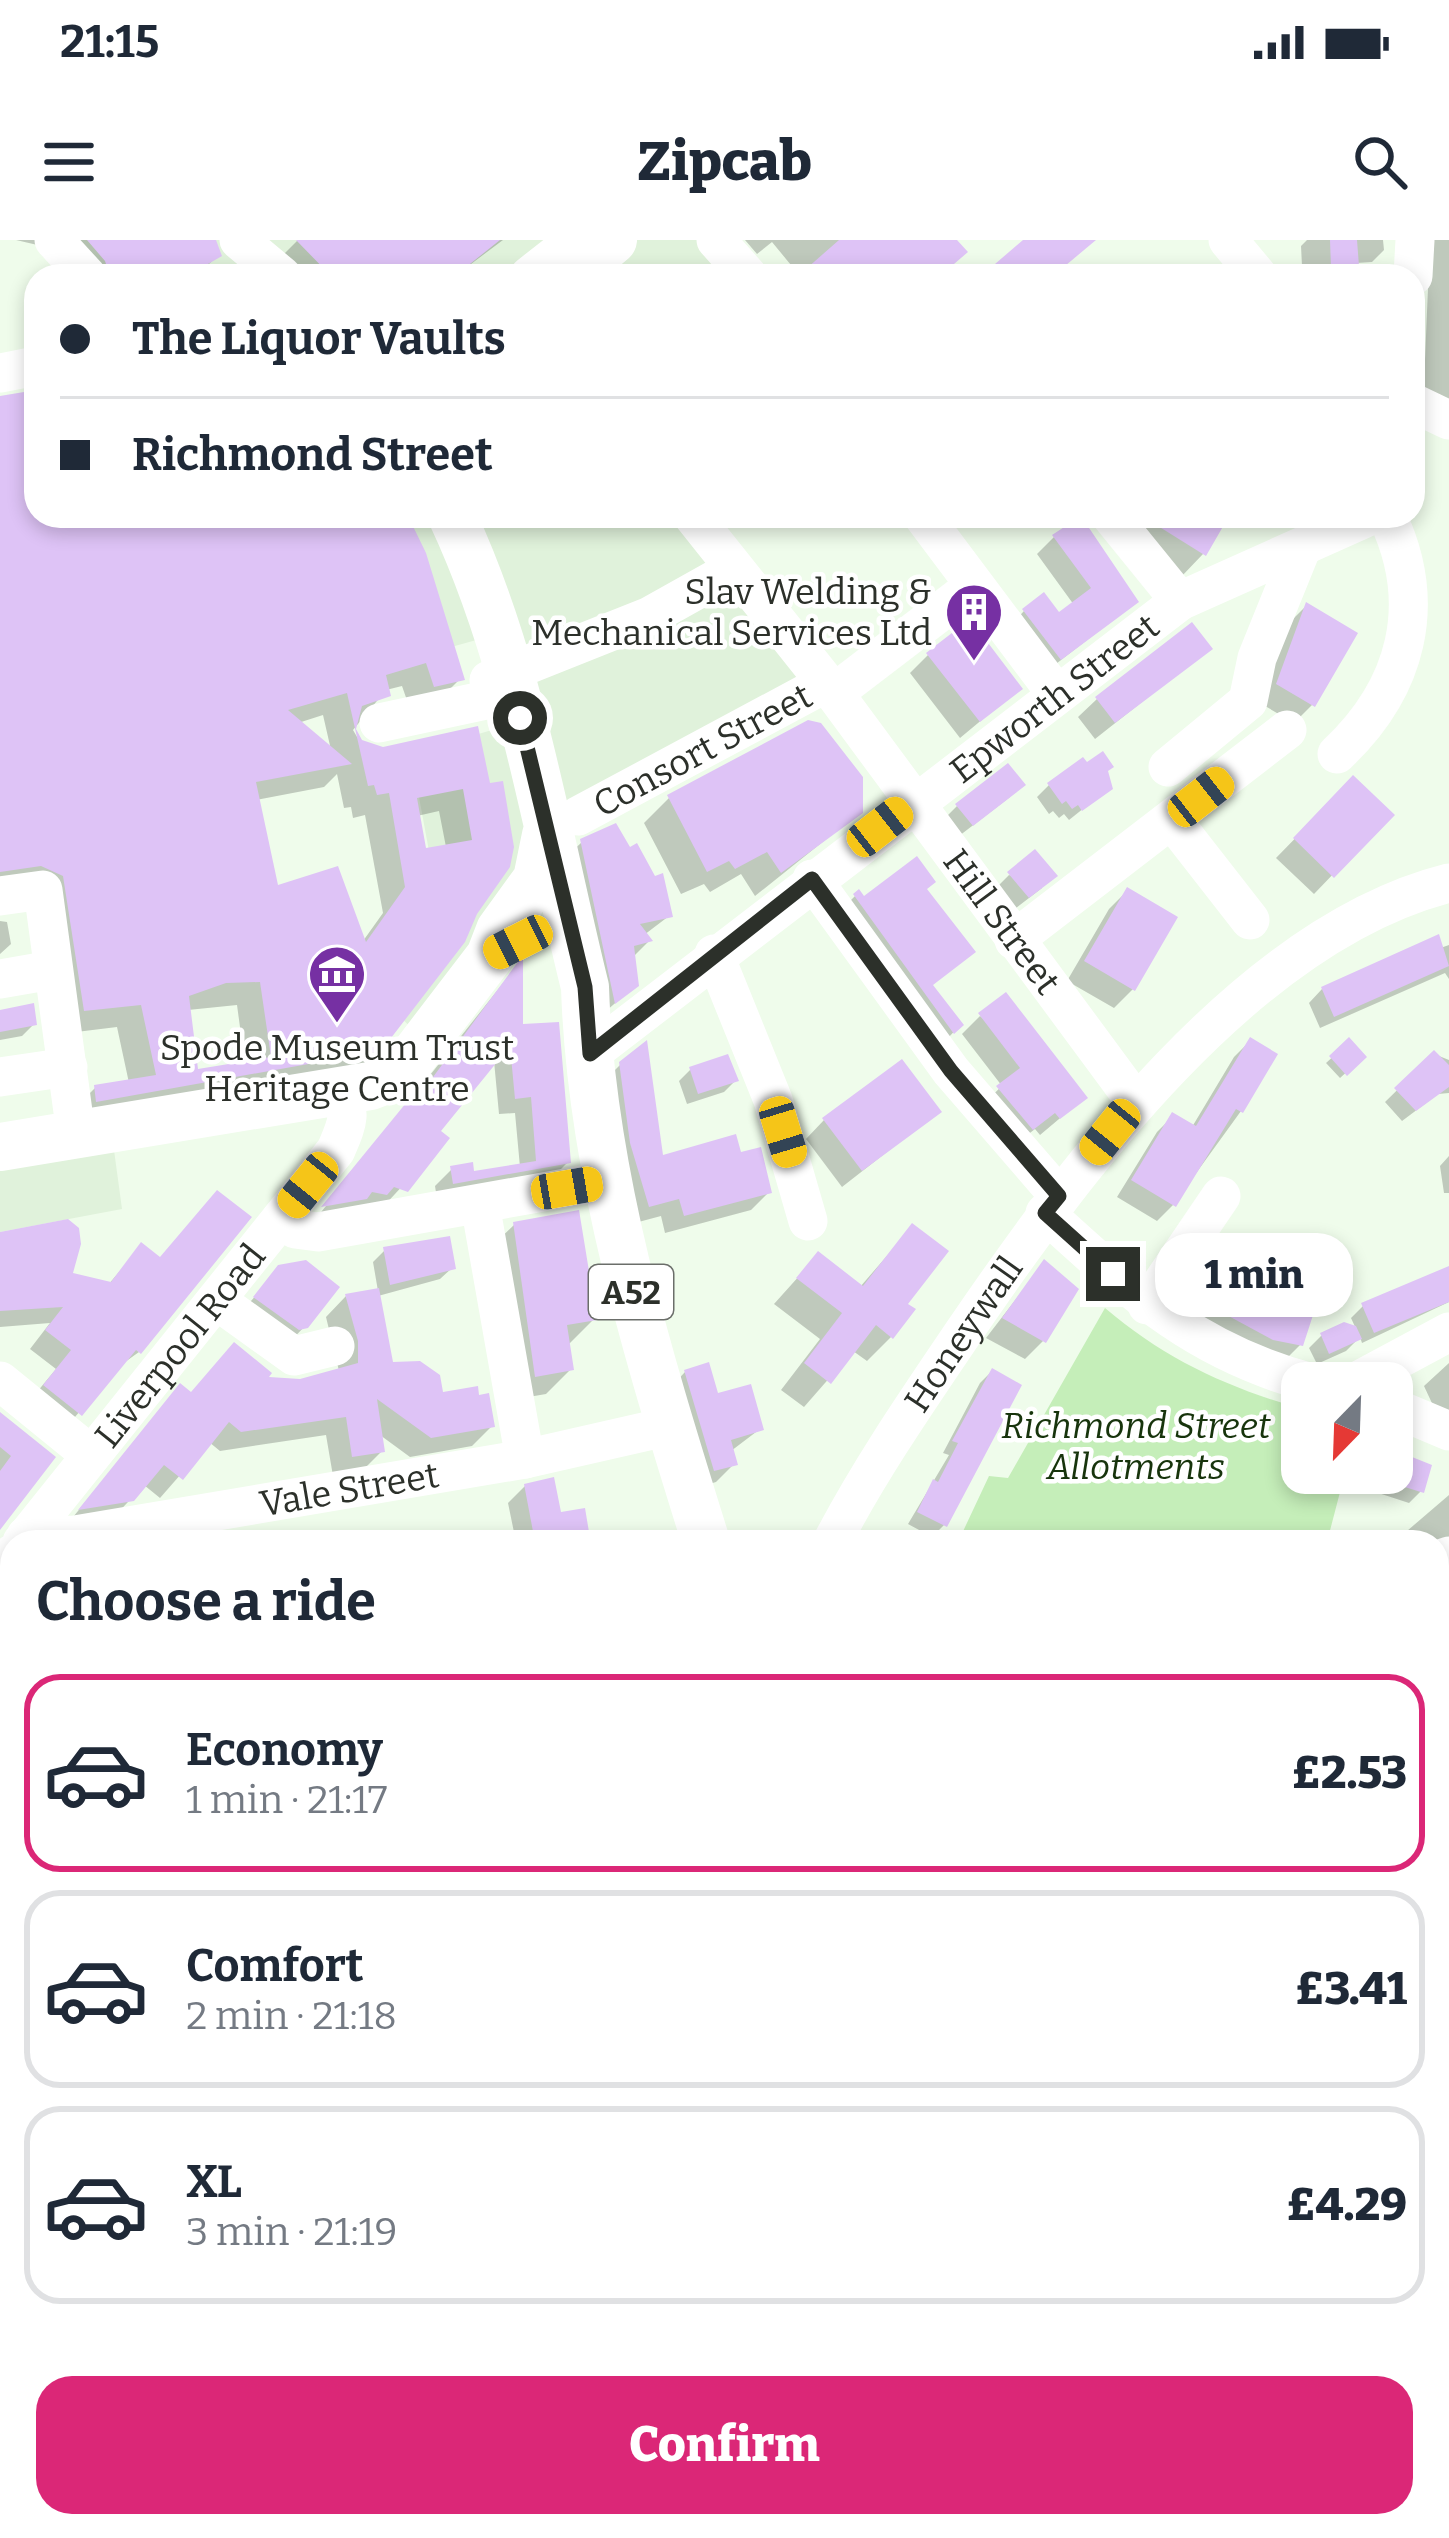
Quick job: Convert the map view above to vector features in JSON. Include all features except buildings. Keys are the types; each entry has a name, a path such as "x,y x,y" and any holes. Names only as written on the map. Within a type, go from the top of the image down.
{"main road":[{"path":"584,264 613,240"},
{"name":"A52","path":"458,528 478,571 499,677 554,843 585,987 588,1042 629,1284 702,1530"},
{"name":"Liverpool Road","path":"399,1075 490,956 500,930 554,843"},
{"path":"490,956 518,942 536,946 556,961"},
{"name":"A52","path":"556,961 588,1042"},
{"path":"0,1147 338,1090 399,1075"}],"street":[{"path":"54,240 76,264"},
{"path":"544,264 575,240"},
{"path":"716,240 737,264"},
{"path":"380,723 491,699 499,677 439,528"},
{"name":"Hill Street","path":"703,528 830,688 1135,1101"},
{"path":"932,528 1055,692"},
{"path":"1121,528 1180,601"},
{"name":"Epworth Street","path":"588,1042 714,954 1180,601 1344,528"},
{"path":"1337,754 1382,704 1405,646 1406,554 1394,528"},
{"path":"1168,767 1248,701 1257,658 1302,547"},
{"path":"499,677 650,616 734,569"},
{"name":"Consort Street","path":"554,843 830,688 974,586"},
{"path":"1014,940 1287,730"},
{"path":"1172,820 1250,920"},
{"path":"554,843 556,961"},
{"path":"812,879 1052,1204 1147,1305 1237,1360 1281,1373"},
{"name":"Honeywall","path":"839,1530 912,1408 1052,1204 1135,1101 1286,965 1329,935 1449,883"},
{"path":"0,896 43,890 76,1134"},
{"path":"714,954 773,1100 808,1221"},
{"path":"0,979 52,970"},
{"path":"0,1077 68,1067"},
{"name":"Liverpool Road","path":"31,1530 336,1150 357,1136 399,1075"},
{"path":"336,1150 349,1119 349,1105 338,1090"},
{"path":"281,1219 295,1229 318,1232 611,1180"},
{"path":"1147,1305 1221,1196"},
{"path":"480,1204 525,1459"},
{"path":"216,1300 294,1357 335,1346"},
{"path":"1393,1362 1449,1332"},
{"path":"0,1381 92,1455"},
{"path":"1413,1416 1449,1431"},
{"name":"Vale Street","path":"105,1530 525,1459 670,1426"}],"shaded area":[{"path":"50,240 704,240 724,264 75,264"},
{"path":"339,528 713,528 818,678 528,861 416,1032 400,1017 434,878 411,754 502,727 480,639 401,661"},
{"path":"114,1150 122,1209 0,1232 0,1169"}],"green space":[{"name":"Richmond Street Allotments","path":"1105,1308 1150,1342 1198,1369 1281,1402 1281,1494 1340,1494 1330,1530 964,1530 989,1476 1008,1478"}],"place":[{"name":"Slav Welding & Mechanical Services Ltd","path":"974,663"},
{"name":"Spode Museum Trust Heritage Centre","path":"337,1025"}],"route":[{"path":"520,718 585,987 590,1054 812,879 951,1071 1034,1174 1059,1196 1045,1213 1113,1274"}]}
